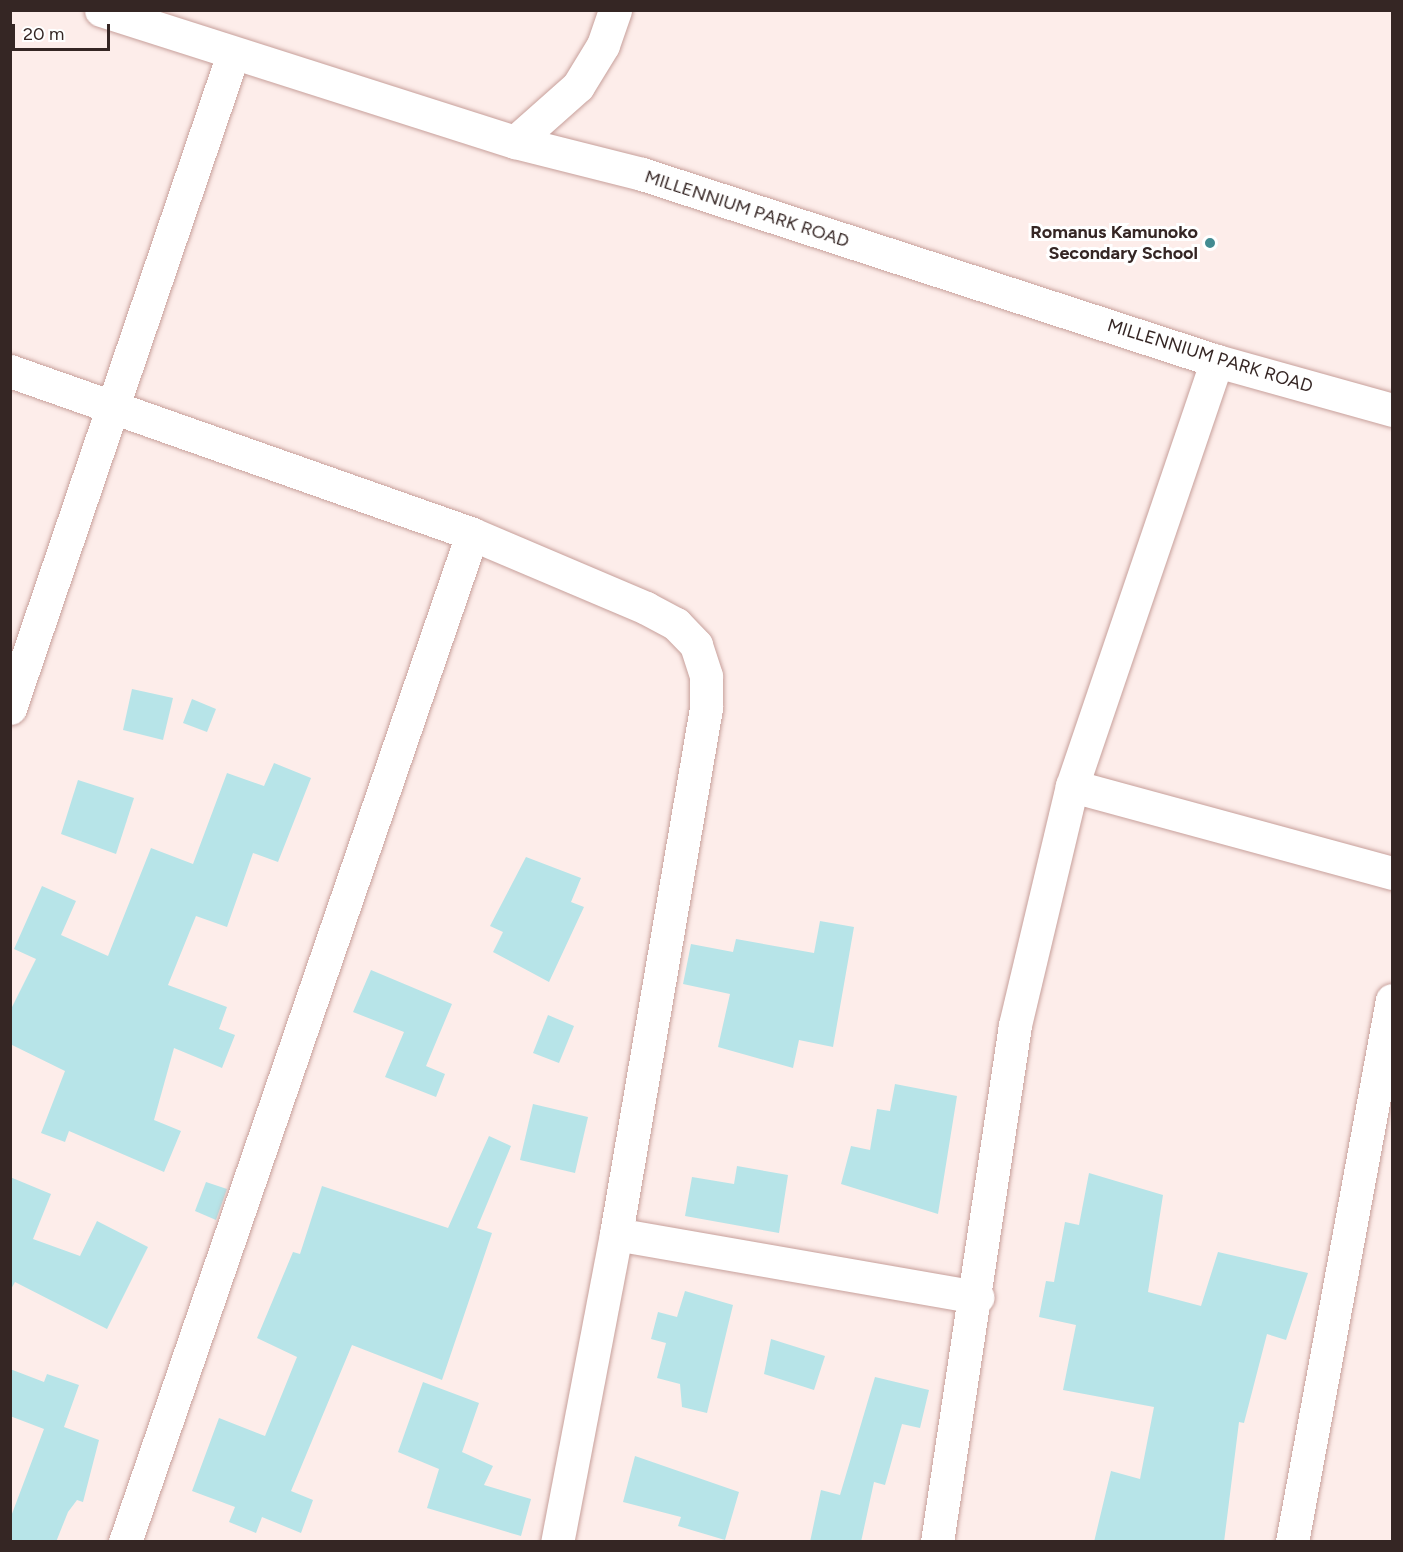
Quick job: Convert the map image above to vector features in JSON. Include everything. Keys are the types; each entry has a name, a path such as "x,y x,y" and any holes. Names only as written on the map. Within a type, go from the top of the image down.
{"street":[{"name":"MILLENNIUM PARK ROAD","path":"101,10 233,54 515,142 642,174 1217,361 1392,410"},
{"path":"515,142 578,86 603,45 615,10"},
{"path":"10,708 116,408 233,54"},
{"path":"937,1542 978,1298 1016,1024 1072,786 1217,361"},
{"path":"10,372 472,534 676,624 696,645 706,676 706,708 616,1234 556,1542"},
{"path":"126,1542 472,534"},
{"path":"1072,786 1392,873"},
{"path":"1293,1542 1392,1000"},
{"path":"616,1234 978,1298"}],"building":[{"path":"132,689 173,698 163,740 123,730"},
{"path":"192,699 216,709 207,732 183,723"},
{"path":"274,763 311,778 278,862 253,853 227,927 196,916 168,985 227,1007 219,1029 235,1035 222,1068 174,1048 154,1120 181,1131 164,1172 69,1131 65,1142 41,1133 65,1071 10,1044 10,1011 36,959 14,949 42,886 76,901 61,935 108,956 151,848 193,864 227,773 264,786"},
{"path":"78,780 134,798 116,854 61,834"},
{"path":"526,857 581,878 571,902 584,907 549,982 493,952 503,932 490,926"},
{"path":"820,921 854,927 833,1047 799,1040 793,1068 718,1047 730,994 683,984 691,944 733,952 736,939 814,953"},
{"path":"371,970 452,1004 426,1066 445,1074 436,1097 385,1077 404,1032 353,1012"},
{"path":"548,1015 574,1026 559,1063 533,1053"},
{"path":"895,1084 957,1096 938,1214 841,1184 851,1146 870,1150 877,1109 890,1111"},
{"path":"533,1104 588,1117 575,1173 520,1160"},
{"path":"489,1136 511,1146 477,1228 492,1233 442,1380 352,1345 291,1491 313,1500 301,1533 262,1517 256,1533 229,1522 235,1507 192,1491 219,1418 265,1436 297,1357 257,1338 293,1252 300,1254 322,1186 448,1228"},
{"path":"737,1166 788,1175 779,1233 685,1216 692,1177 734,1184"},
{"path":"1089,1173 1163,1195 1148,1292 1201,1306 1218,1252 1308,1273 1286,1340 1267,1334 1244,1423 1239,1422 1224,1542 1094,1542 1111,1471 1140,1479 1154,1407 1063,1390 1076,1325 1039,1317 1046,1281 1054,1282 1065,1222 1079,1225"},
{"path":"10,1177 51,1194 33,1239 80,1256 97,1221 148,1247 107,1329 15,1282 10,1291"},
{"path":"206,1182 227,1189 216,1220 195,1211"},
{"path":"685,1291 733,1305 707,1413 682,1407 680,1384 657,1378 666,1343 651,1339 658,1312 677,1317"},
{"path":"771,1339 825,1356 814,1390 764,1374"},
{"path":"10,1369 44,1382 47,1374 79,1385 64,1427 99,1440 83,1502 77,1500 68,1512 56,1542 10,1542 10,1519 44,1429 10,1416"},
{"path":"875,1377 929,1390 920,1428 902,1424 885,1485 874,1482 861,1542 810,1542 821,1490 840,1495"},
{"path":"423,1382 479,1403 462,1452 493,1466 484,1485 531,1499 521,1536 427,1508 439,1469 398,1452"},
{"path":"635,1456 739,1492 725,1540 678,1526 681,1517 623,1502"}],"place":[{"name":"Romanus Kamunoko Secondary School","path":"1210,243"}]}
